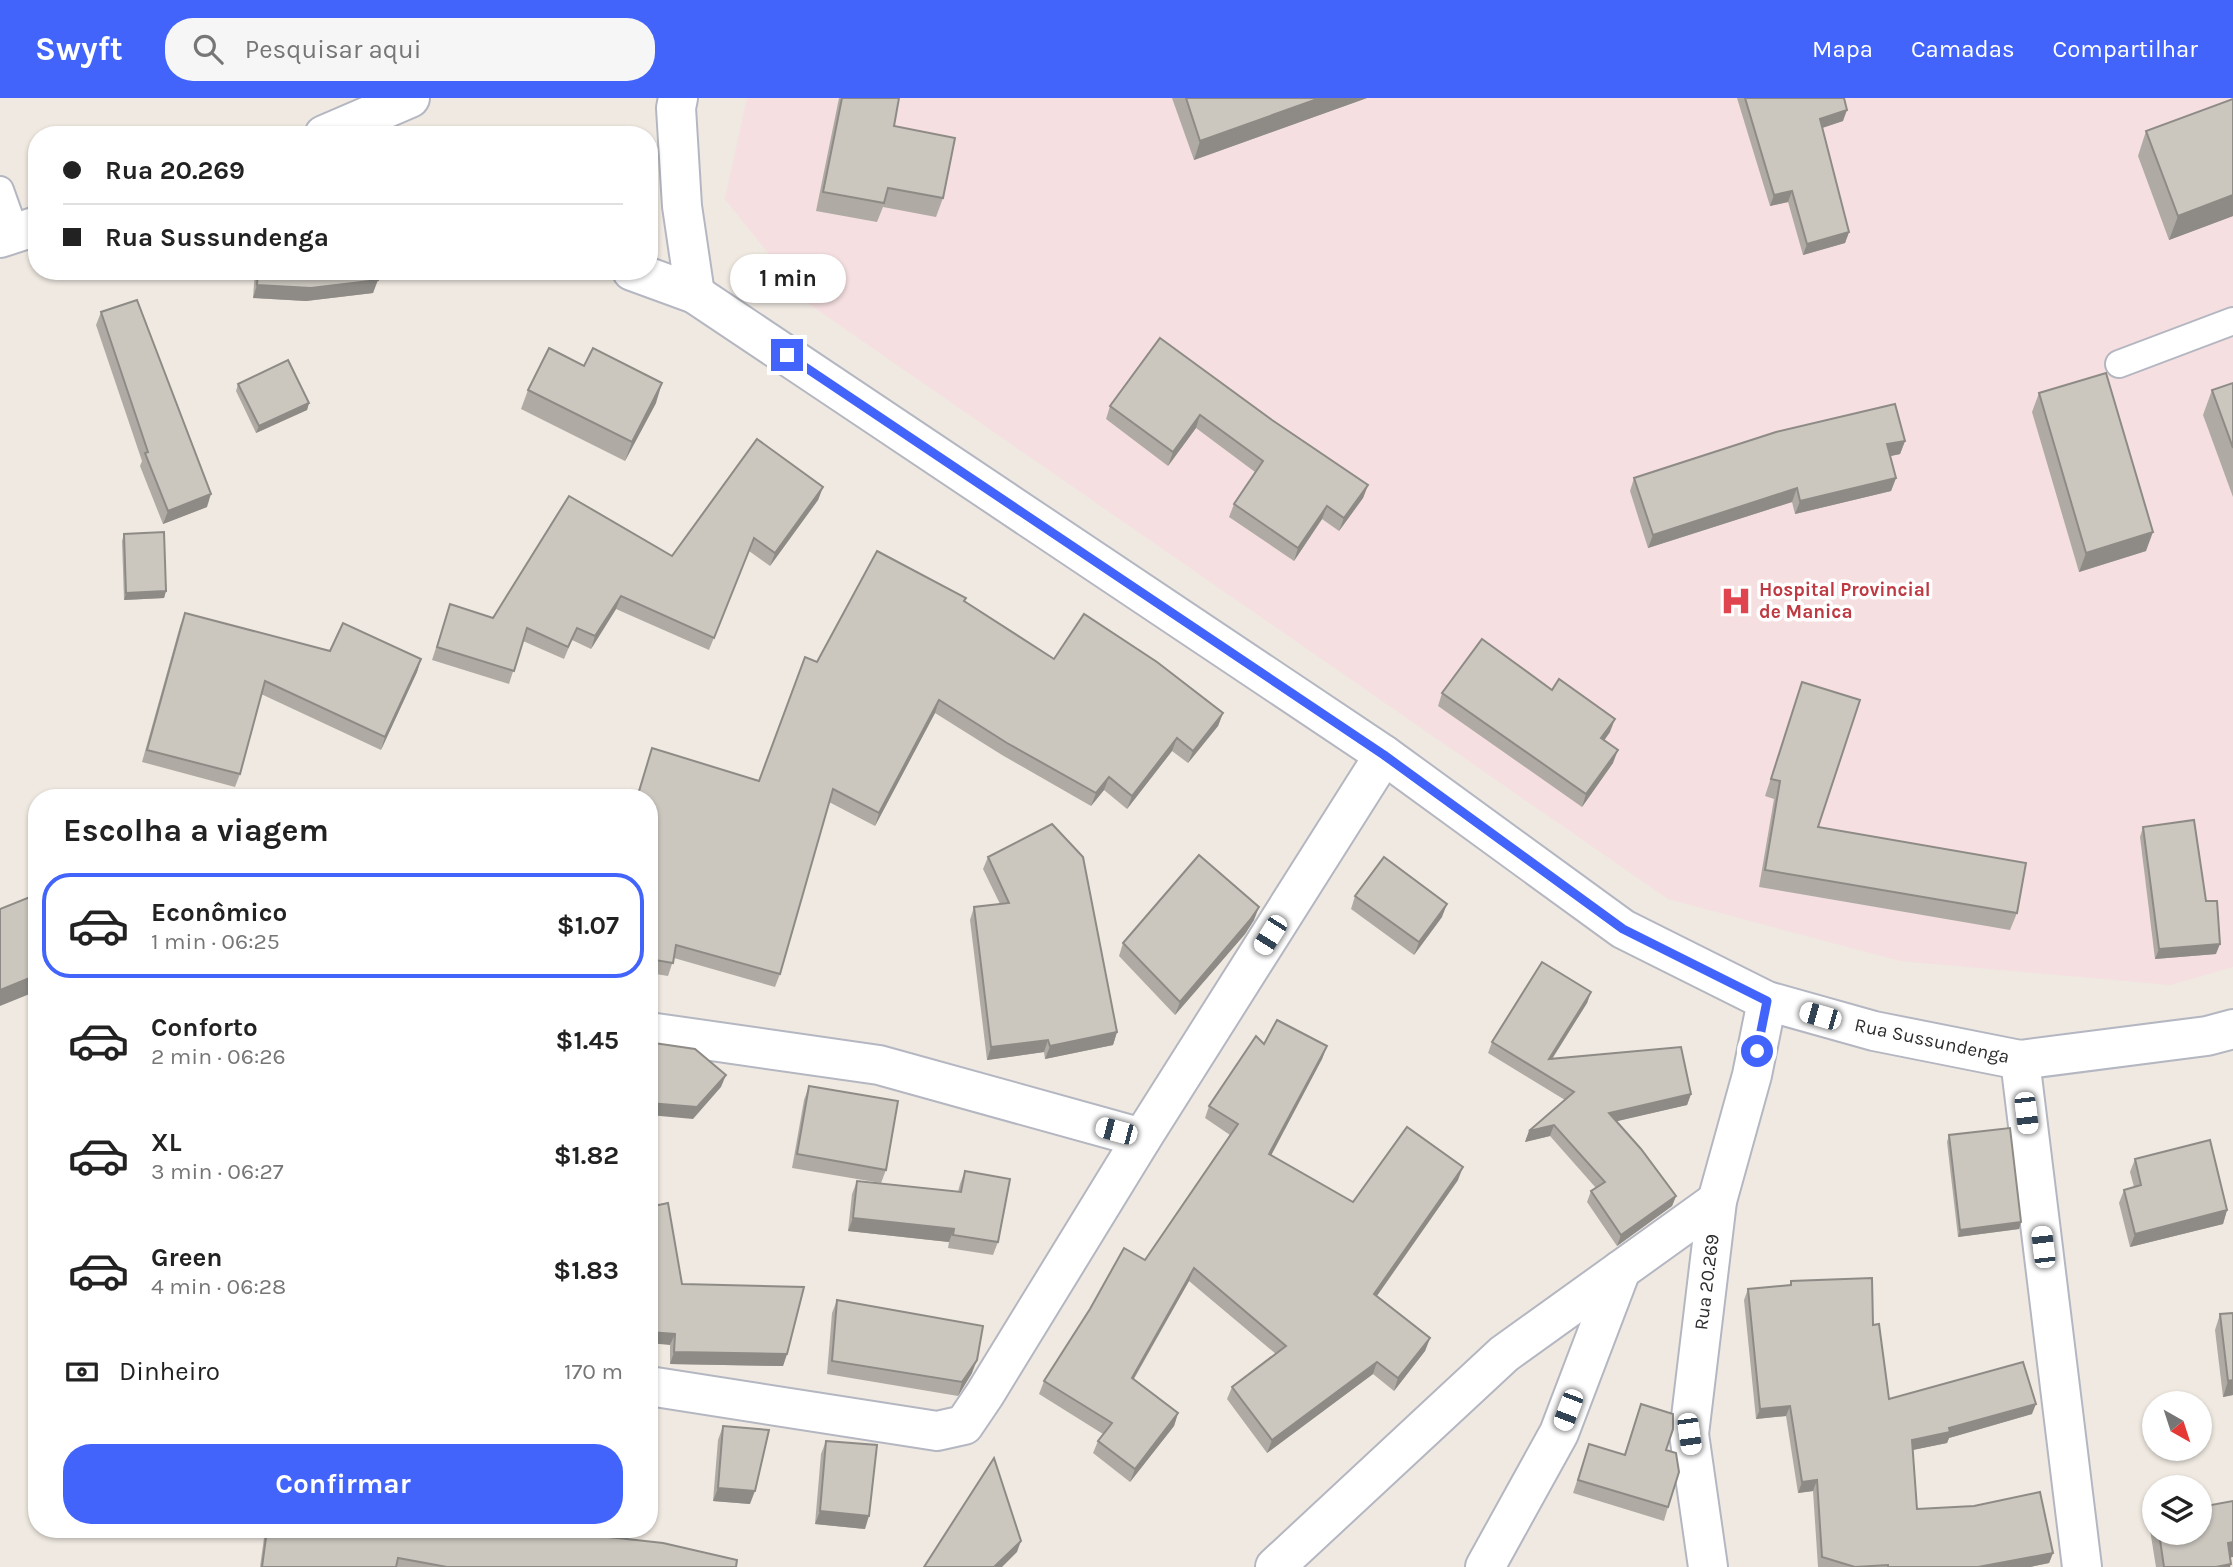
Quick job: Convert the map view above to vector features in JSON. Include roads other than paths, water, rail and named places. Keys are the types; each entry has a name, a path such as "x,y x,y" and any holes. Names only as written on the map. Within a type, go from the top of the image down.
{"street":[{"path":"345,126 410,98"},
{"path":"678,98 676,108 682,205 695,294"},
{"name":"Rua Sussundenga","path":"657,280 695,294 1384,755 1623,929 1767,1001 1874,1031 2020,1060 2207,1036 2233,1029"},
{"path":"658,1386 937,1431 964,1425 1384,755"},
{"name":"Rua 20.269","path":"1708,1567 1689,1434 1717,1200 1752,1075 1767,1001"},
{"path":"658,1033 879,1065 1142,1138"},
{"path":"2020,1060 2082,1567"},
{"path":"1275,1567 1504,1354 1717,1200"},
{"path":"1485,1567 1559,1433 1621,1270"}],"lane":[{"path":"0,190 17,232"},
{"path":"2119,364 2233,321"}],"place":[{"name":"Hospital Provincial de Manica","path":"1736,601"}]}
